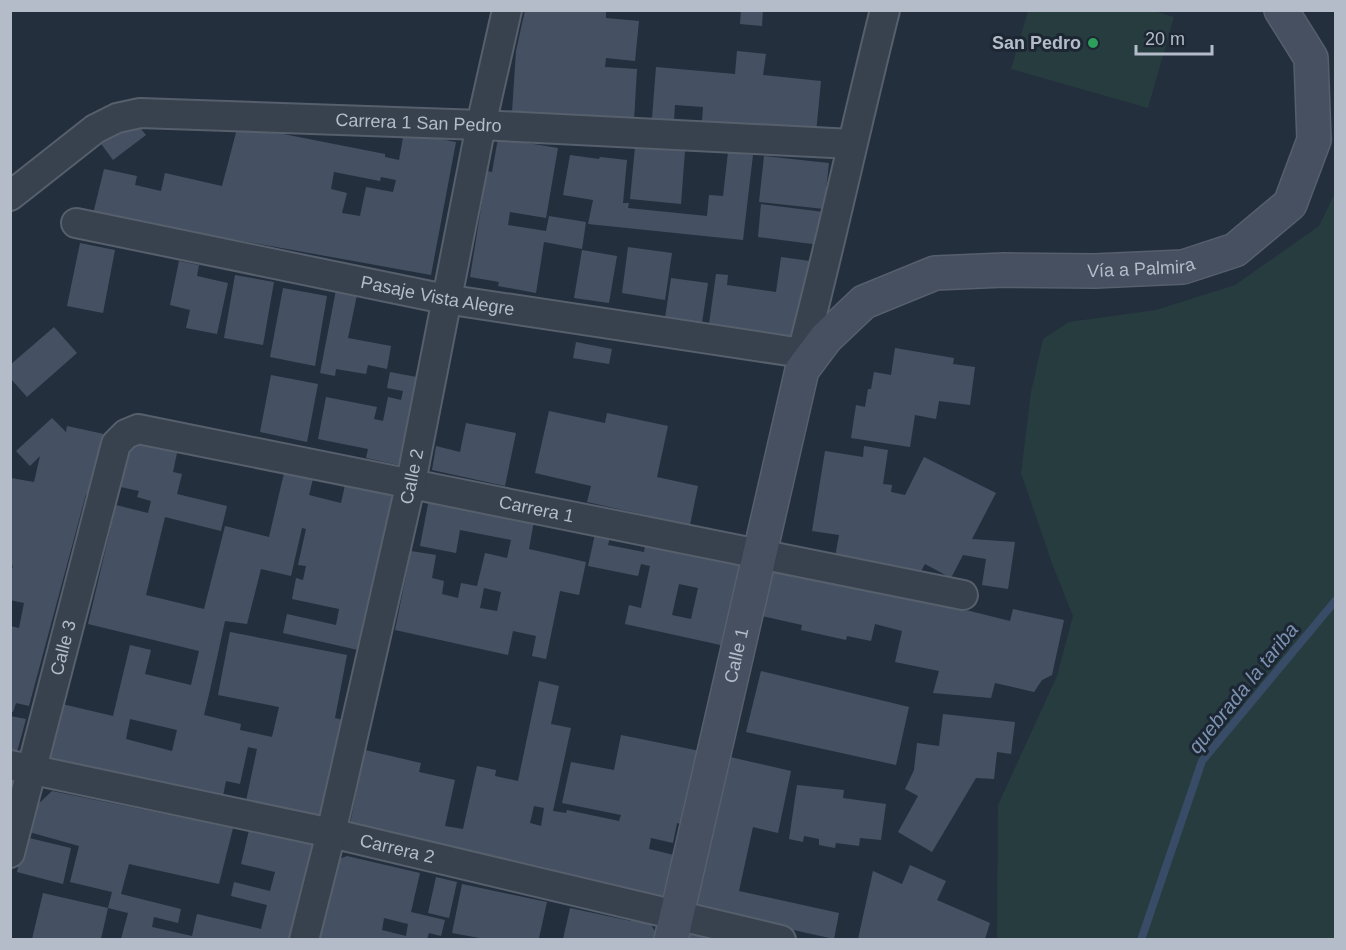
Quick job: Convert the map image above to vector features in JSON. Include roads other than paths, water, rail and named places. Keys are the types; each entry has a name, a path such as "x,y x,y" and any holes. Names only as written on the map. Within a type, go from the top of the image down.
{"street":[{"name":"Calle 2","path":"304,939 331,833 411,482 481,124 507,10"},
{"path":"802,362 885,10"},
{"name":"Vía a Palmira","path":"802,362 864,302 934,273 1004,270 1095,271 1183,267 1235,250 1290,204 1314,140 1311,58 1281,10"},
{"name":"Carrera 1 San Pedro","path":"10,195 95,129 117,118 140,113 481,124 852,144"},
{"name":"Pasaje Vista Alegre","path":"76,223 446,299 802,362"},
{"name":"Calle 1","path":"674,927 802,362"},
{"name":"Carrera 1","path":"116,444 126,434 138,429 759,552 963,595"},
{"name":"Calle 3","path":"10,853 21,767 116,444"},
{"name":"Carrera 2","path":"21,767 331,833 674,927 781,939"}],"waterway":[{"name":"quebrada la tariba","path":"1141,940 1202,761 1336,600"}],"place":[{"name":"San Pedro","path":"1093,43"}]}
